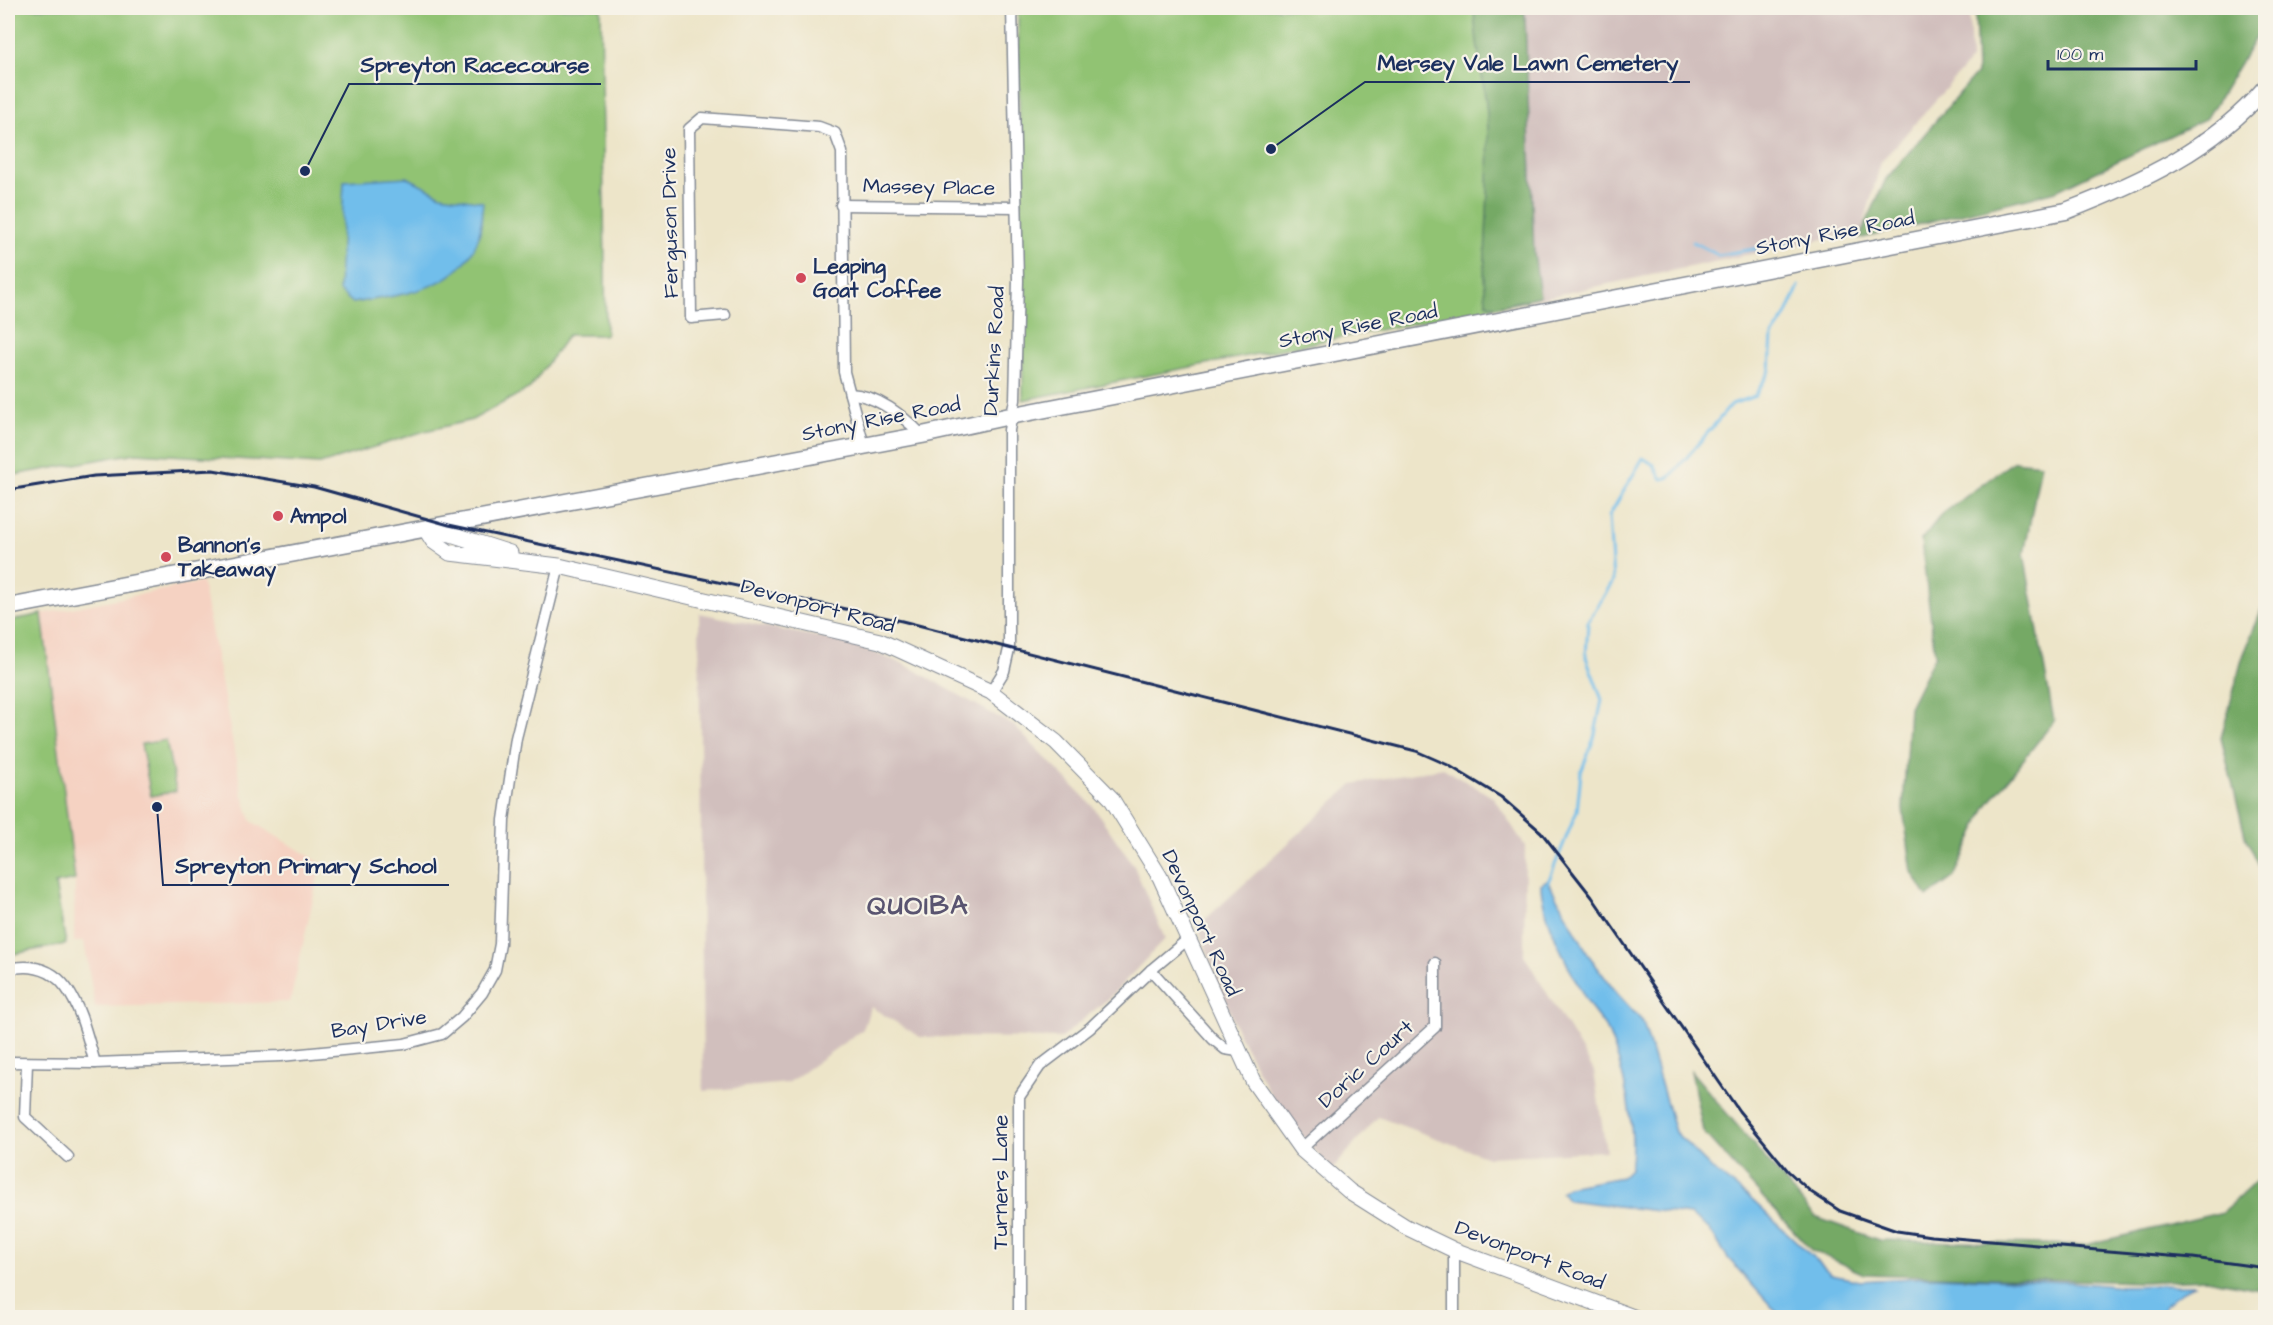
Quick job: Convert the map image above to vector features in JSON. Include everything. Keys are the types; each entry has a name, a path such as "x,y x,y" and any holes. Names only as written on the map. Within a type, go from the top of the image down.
{"main road":[{"name":"Stony Rise Road","path":"8,607 922,435 2066,211 2161,170 2211,139 2265,87"},
{"name":"Devonport Road","path":"426,530 434,541 450,553 469,557 497,557 552,564 880,641 991,692 1056,742 1111,798 1160,877 1253,1081 1301,1149 1348,1191 1406,1227 1454,1250 1636,1317"}],"street":[{"name":"Durkins Road","path":"991,692 1004,671 1009,649 1010,416 1015,400 1016,207 1012,8"},
{"name":"Ferguson Drive","path":"725,315 691,318 689,129 702,118 819,127 836,133 842,152 844,372 864,446"},
{"name":"Massey Place","path":"841,206 1016,207"},
{"path":"850,394 874,398 909,421 922,435"},
{"name":"Bay Drive","path":"8,1062 95,1063 281,1056 404,1044 442,1034 462,1017 482,993 495,970 500,944 504,820 516,738 552,564"},
{"name":"Turners Lane","path":"1019,1317 1019,1097 1040,1066 1090,1028 1151,970 1187,940"},
{"name":"Doric Court","path":"1301,1149 1435,1027 1435,963"},
{"path":"8,969 33,967 46,970 61,979 74,1002 95,1063"},
{"path":"1151,970 1213,1039 1225,1049 1238,1051"},
{"path":"27,1063 25,1117 68,1157"},
{"path":"1454,1250 1454,1317"}],"shaded area":[{"path":"1519,8 1969,8 1971,60 1881,162 1862,231 1527,301"},
{"path":"202,582 242,792 251,821 321,863 290,1002 95,1007 84,941 74,942 75,880 42,614"},
{"path":"699,613 848,643 904,664 1014,726 1092,805 1134,866 1165,939 1109,998 1061,1038 920,1037 871,1007 863,1029 788,1083 703,1091"},
{"path":"1443,768 1494,798 1525,846 1524,955 1594,1071 1606,1151 1488,1157 1378,1117 1332,1170 1278,1109 1238,1033 1198,926 1353,784"}],"green space":[{"path":"8,8 601,8 606,335 568,335 530,388 472,420 425,431 320,464 136,453 8,476"},
{"path":"1018,8 1519,8 1527,301 1023,400"},
{"path":"1474,8 1524,8 1525,19 1534,253 1540,296 1496,307 1486,303 1484,278 1488,131"},
{"path":"1975,8 2265,8 2265,22 2207,118 2056,191 1859,239 1886,179 1977,73"},
{"path":"2014,461 2041,464 2024,554 2054,721 1986,807 1954,877 1927,897 1912,872 1903,809 1909,707 1935,655 1921,540 1941,515"},
{"path":"2265,600 2265,878 2246,839 2221,738 2242,659"},
{"path":"42,614 75,880 55,884 66,944 8,955 8,621"},
{"path":"166,740 176,791 151,796 141,744"},
{"path":"1691,1071 1815,1217 1879,1240 2085,1245 2223,1212 2265,1173 2265,1290 2207,1279 2141,1282 1864,1274 1811,1250 1703,1132"}],"water":[{"path":"407,177 441,195 483,202 478,239 469,256 457,270 443,280 408,293 353,303 339,291 344,181"},
{"path":"1547,880 1590,957 1614,990 1643,1022 1675,1132 1713,1170 1750,1198 1832,1275 1860,1281 1931,1277 2070,1282 2113,1286 2195,1285 2170,1301 2161,1317 1781,1317 1728,1258 1709,1229 1690,1215 1568,1200 1561,1192 1568,1187 1622,1177 1630,1169 1632,1137 1628,1100 1620,1065 1607,1031 1577,984 1560,949 1542,898 1541,884"}],"waterway":[{"path":"1693,242 1718,255 1791,243"},
{"path":"1548,882 1577,811 1581,772 1594,738 1602,700 1586,657 1588,622 1613,581 1609,516 1643,458 1654,465 1662,479 1670,477 1732,404 1755,396 1770,370 1772,336 1786,316 1799,286"}],"railway":[{"path":"8,490 94,476 213,470 314,487 449,525 902,621 1416,751 1448,765 1501,797 1541,832 1592,897 1739,1111 1788,1171 1811,1192 1840,1211 1897,1231 1931,1236 2193,1258 2266,1268"}],"place":[{"name":"Mersey Vale Lawn Cemetery","path":"1271,149"},
{"name":"Spreyton Racecourse","path":"305,171"},
{"name":"Leaping Goat Coffee","path":"801,278"},
{"name":"Ampol","path":"278,516"},
{"name":"Bannon's Takeaway","path":"166,557"},
{"name":"Spreyton Primary School","path":"157,807"}],"district":[{"name":"QUOIBA","path":"918,906"}]}
